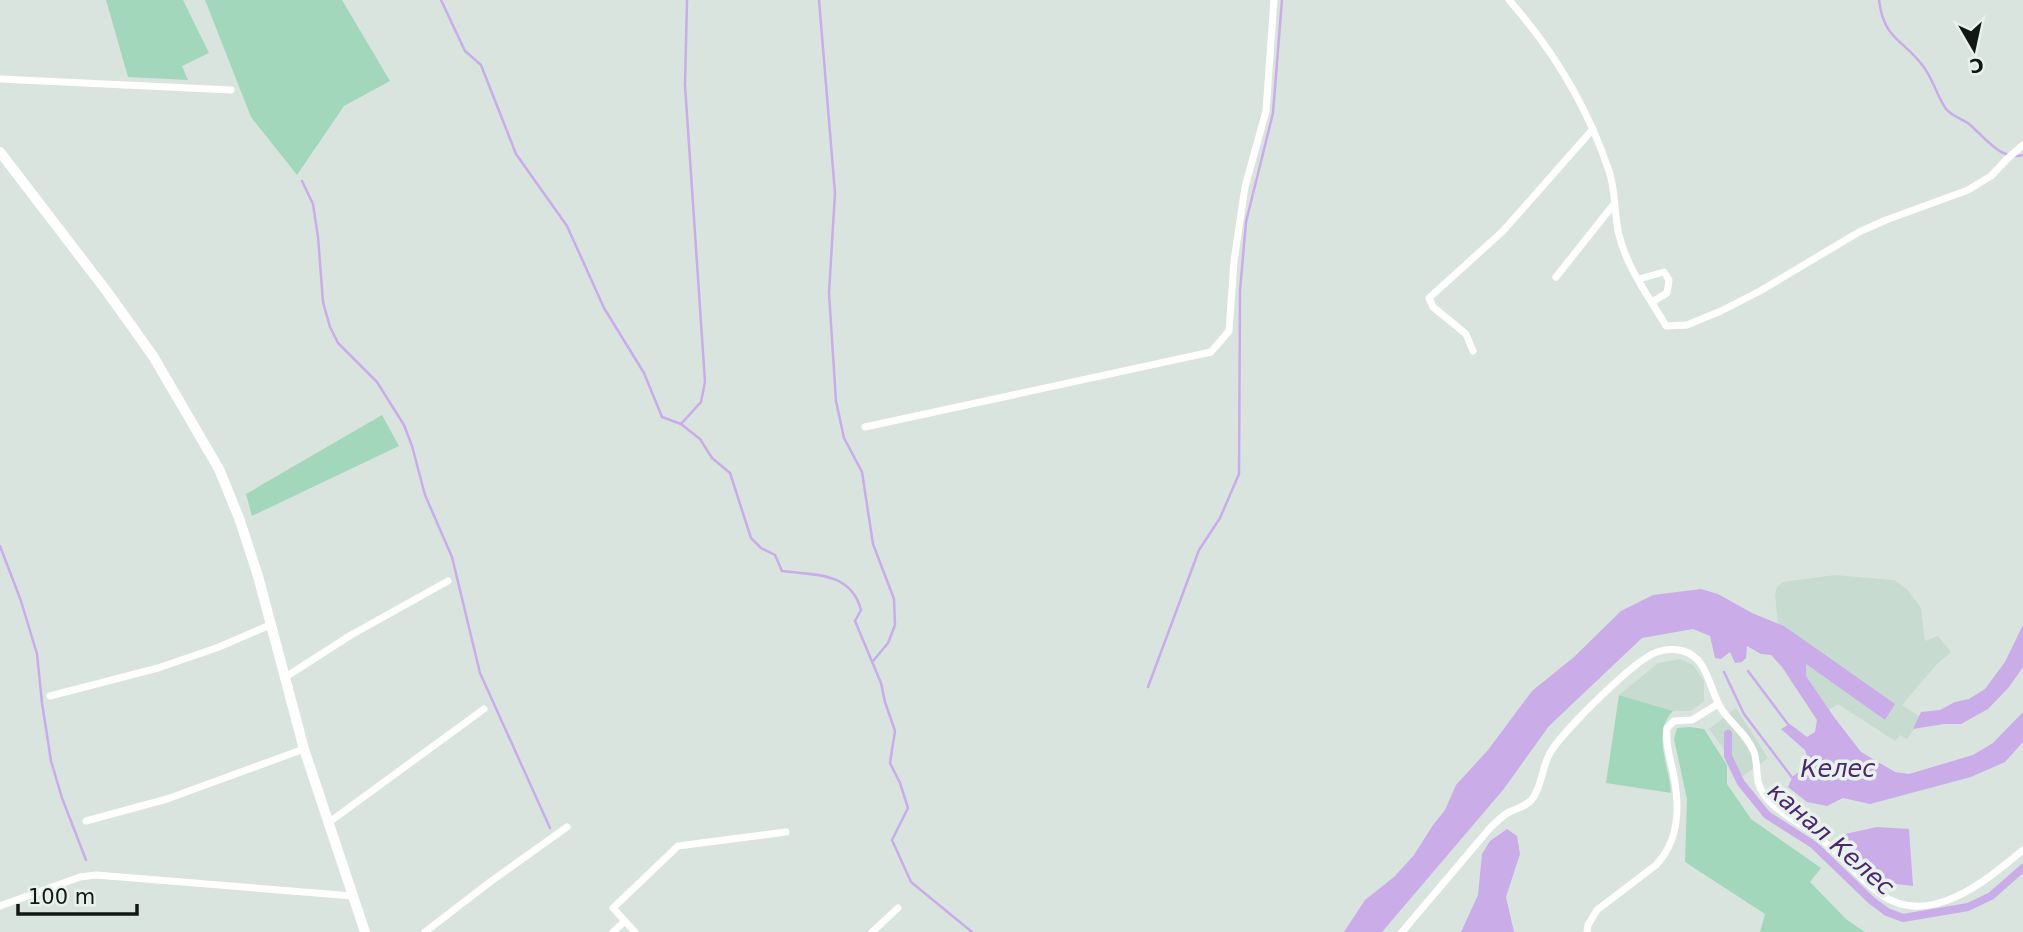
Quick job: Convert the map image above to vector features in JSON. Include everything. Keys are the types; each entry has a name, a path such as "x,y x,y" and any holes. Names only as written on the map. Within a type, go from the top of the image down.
{"main road":[{"path":"0,152 153,356 219,470 239,517 258,576 304,749 365,932"}],"street":[{"path":"865,427 1211,352 1229,331 1234,261 1245,187 1266,111 1274,0"},
{"path":"1509,0 1535,29 1557,61 1593,129 1610,175 1619,236 1630,265 1666,326 1687,325 1721,311 1760,291 1858,232 1968,190 1991,176 2023,145"},
{"path":"0,79 231,90"},
{"path":"1474,351 1466,334 1433,307 1429,298 1503,231 1593,129"},
{"path":"1556,277 1614,204"},
{"path":"1639,279 1664,272 1669,280 1667,293 1652,302"},
{"path":"284,678 351,635 447,581"},
{"path":"50,696 158,668 219,647 270,625"},
{"path":"1402,932 1490,828 1507,813 1534,797 1550,751 1601,696 1643,658 1665,650 1680,650 1698,659 1718,704 1754,752 1758,784 1768,800 1782,813 1820,838 1879,893 1895,903 1915,907 1967,893 2023,850"},
{"path":"1587,932 1588,925 1597,911 1656,865 1673,840 1677,809 1666,742 1667,728 1674,720 1692,720 1718,704"},
{"path":"328,823 484,709"},
{"path":"86,821 167,799 304,749"},
{"path":"425,932 489,881 567,827"},
{"path":"635,932 613,908 678,846 786,832"},
{"path":"0,906 80,877 96,875 353,895"},
{"path":"872,932 898,908"},
{"path":"613,932 625,921"}],"shaded area":[{"path":"1835,575 1894,580 1907,589 1921,608 1925,641 1938,636 1951,652 1937,664 1902,705 1922,718 1907,739 1900,735 1895,741 1838,704 1829,710 1806,676 1806,664 1885,720 1894,704 1778,624 1775,595 1777,587 1783,582"},
{"path":"1680,659 1693,665 1704,681 1704,701 1691,711 1673,711 1619,695 1658,663"},
{"path":"1736,708 1768,758 1743,776 1709,729"}],"green space":[{"path":"106,0 183,0 209,53 182,66 188,80 128,77"},
{"path":"205,0 342,0 390,81 344,106 297,175 251,117"},
{"path":"382,415 399,446 252,516 246,494"},
{"path":"1619,695 1673,711 1663,729 1662,740 1671,793 1606,783"},
{"path":"1677,728 1704,729 1727,765 1727,784 1751,819 1821,868 1810,882 1847,920 1865,932 1760,932 1765,914 1685,862 1687,799 1674,739"}],"water":[{"name":"Келес","path":"1701,589 1718,594 1752,613 1784,626 1895,704 1885,720 1806,664 1806,676 1861,752 1895,772 1909,774 1973,755 1993,743 2023,712 2023,742 2005,762 1971,777 1870,804 1843,798 1827,806 1807,802 1788,787 1793,776 1810,765 1805,750 1781,729 1790,724 1807,737 1815,732 1817,720 1771,655 1761,654 1747,646 1746,658 1742,662 1735,663 1730,652 1721,659 1715,658 1710,636 1693,629 1642,638 1549,726 1503,790 1382,932 1344,932 1365,900 1394,877 1414,855 1445,810 1456,785 1488,750 1532,691 1574,657 1621,611 1653,595"},
{"name":"Келес","path":"2023,625 2023,667 1988,709 1961,724 1913,729 1921,712 1940,710 1955,702 1969,699 1985,689 2005,662"},
{"path":"1877,827 1909,829 1913,886 1888,883 1849,846 1845,834"},
{"path":"1507,829 1517,836 1520,854 1506,897 1514,932 1461,932 1478,895 1482,854 1490,841"}],"waterway":[{"path":"441,0 465,51 481,65 516,154 567,226 604,308 644,373 662,417 681,424 700,439 712,458 730,473 751,538 761,548 775,555 782,571 830,578 849,588 856,598 861,610 855,621 881,683 895,731 890,763 908,808 892,840 911,882 972,932"},
{"path":"681,424 701,402 705,382 685,85 687,0"},
{"path":"819,0 835,193 829,293 836,401 844,438 862,472 873,544 894,599 895,625 888,643 873,661"},
{"path":"1148,687 1199,550 1220,518 1239,474 1240,291 1246,222 1273,113 1282,0"},
{"path":"1879,0 1885,23 1895,38 1923,66 1946,109 1969,124 2000,151 2007,155 2023,155"},
{"path":"302,181 313,204 323,302 330,327 338,343 377,382 404,425 425,495 452,557 480,673 550,828"},
{"path":"0,546 37,654 51,761 86,860"},
{"path":"1748,671 1790,727"},
{"path":"1724,672 1744,714 1794,780"},
{"name":"канал Келес","path":"1728,734 1728,756 1741,783 1767,815 1814,845 1887,912 1903,918 1968,907 1991,896 2023,868"}]}
